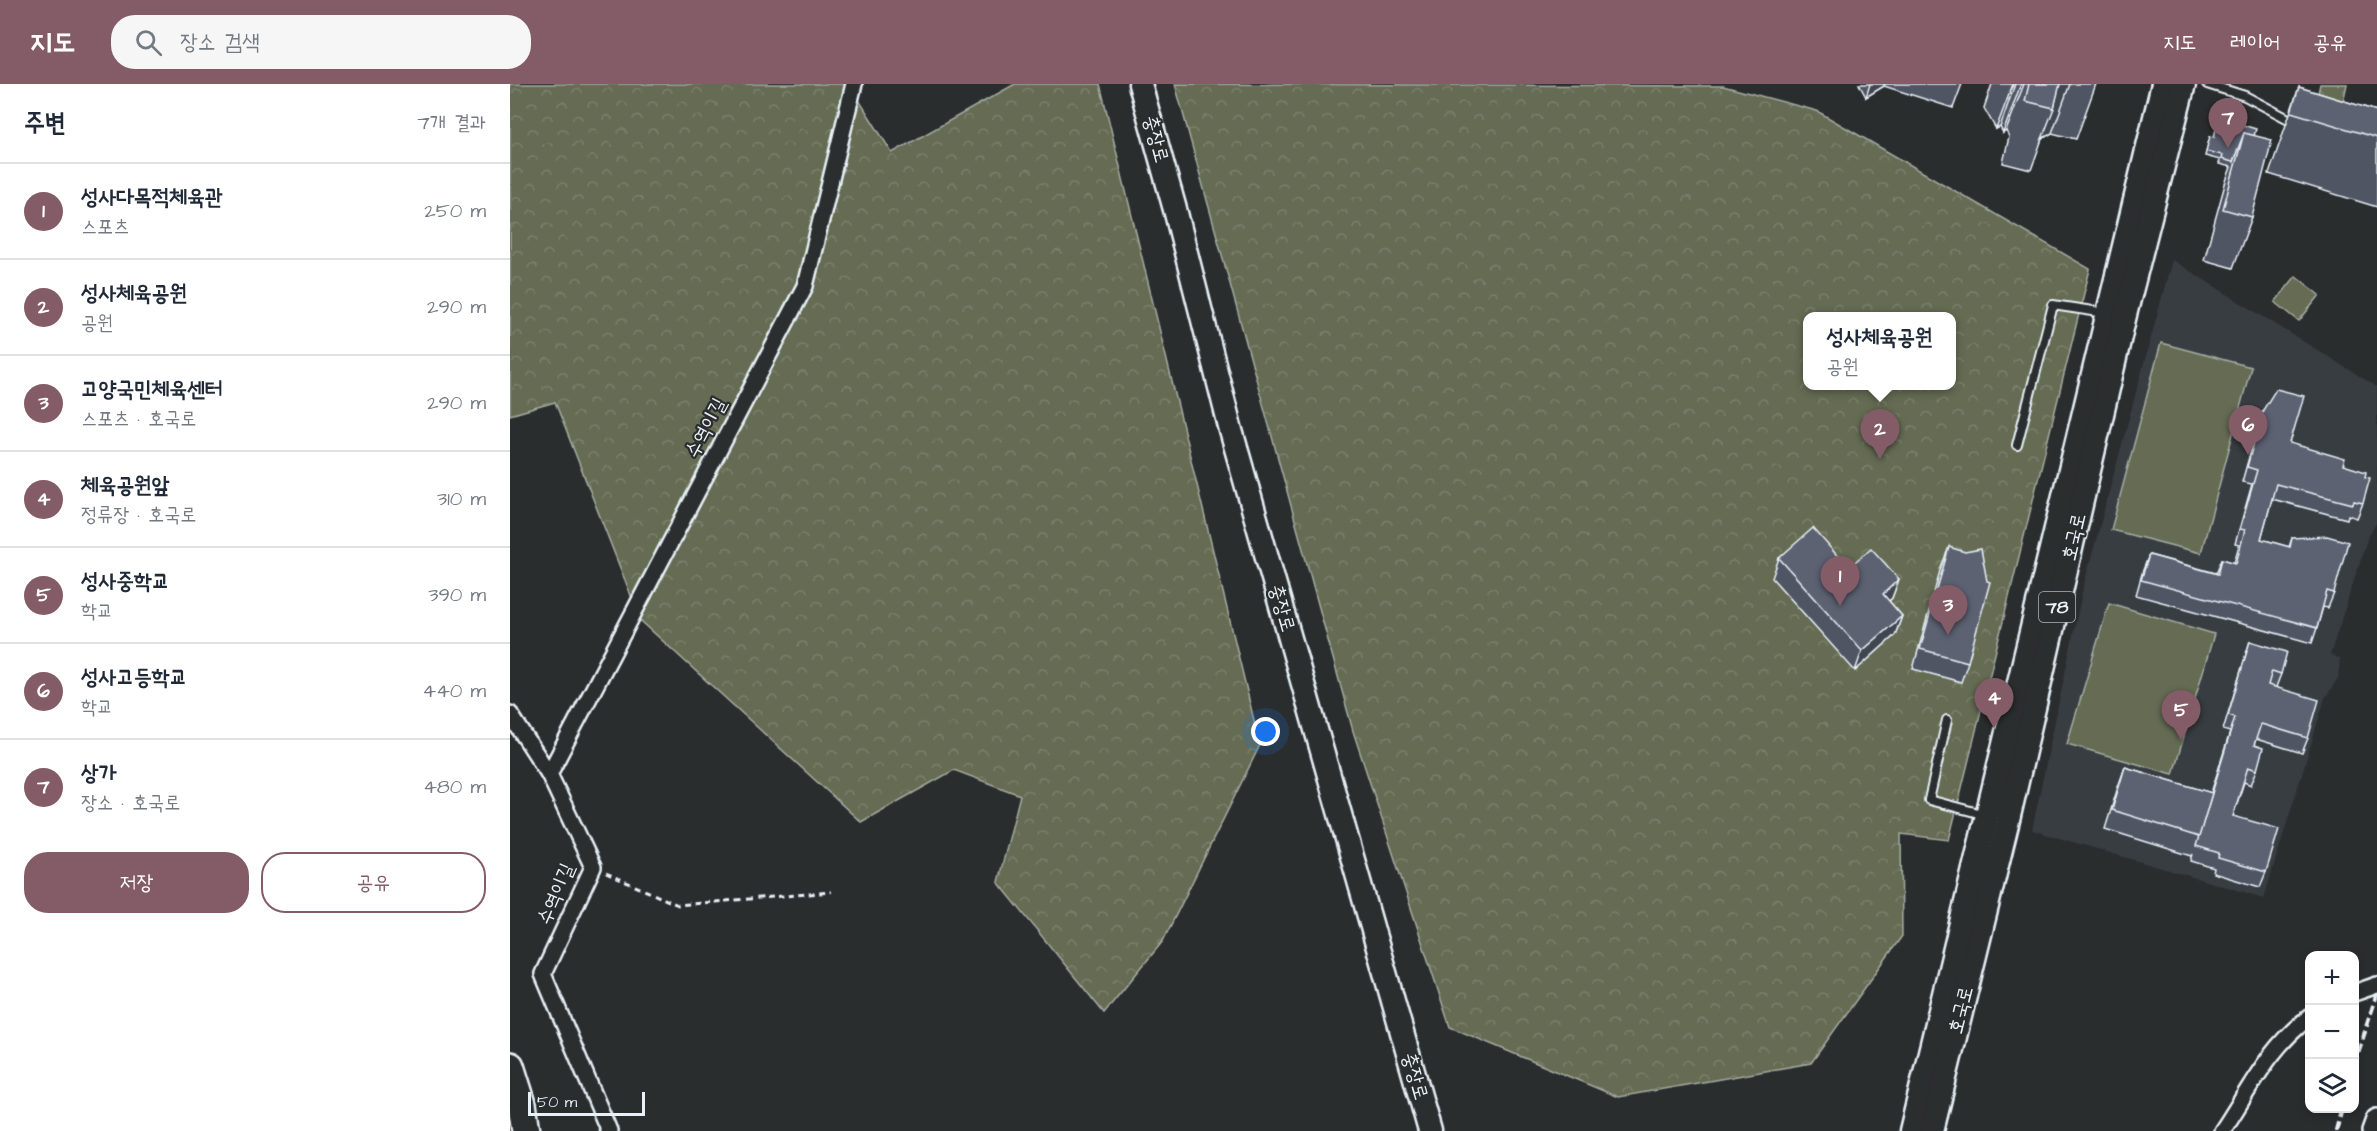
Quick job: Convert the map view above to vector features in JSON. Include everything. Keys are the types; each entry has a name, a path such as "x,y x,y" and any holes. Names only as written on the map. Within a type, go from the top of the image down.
{"highway":[{"path":"510,1066 522,1104 526,1131"}],"main road":[{"name":"충장로","path":"1140,84 1176,213 1230,427 1430,1131"},
{"name":"호국로","path":"1932,1131 1998,816 2116,314 2163,84"},
{"name":"호국로","path":"2116,314 2184,84"},
{"name":"호국로","path":"1911,1131 1998,816"},
{"path":"2373,1131 2377,1120"}],"street":[{"name":"수역이길","path":"549,774 805,286 854,84"},
{"name":"수역이길","path":"510,714 549,774 593,867 543,974 609,1131"},
{"path":"2359,992 2377,985"},
{"path":"2222,1131 2267,1059 2293,1029 2305,1021"}],"lane":[{"path":"2207,84 2245,96 2304,128"},
{"path":"2017,445 2053,305 2116,314"},
{"path":"1947,720 1929,800 1998,816"}],"path":[{"path":"593,867 678,905 831,892"}],"shaded area":[{"path":"2172,260 2377,387 2377,522 2368,536 2330,655 2340,659 2338,678 2325,698 2264,898 2032,830 2083,588"}],"green space":[{"path":"510,84 849,84 892,153 1015,84 1100,84 1260,745 1163,941 1104,1013 998,882 1020,795 954,770 861,822 641,621 555,402 510,415"},
{"path":"1175,84 1723,86 1817,111 2090,269 1949,840 1901,834 1902,936 1811,1063 1618,1097 1450,1027 1353,731"},
{"path":"2320,84 2347,84 2340,116 2314,111"},
{"path":"2296,276 2320,295 2299,321 2275,302"},
{"path":"2161,343 2251,367 2201,553 2111,530"},
{"path":"2109,603 2214,634 2173,774 2067,744"}],"building":[{"path":"2029,84 2060,84 2054,108 2025,101"},
{"path":"2299,87 2377,111 2377,138 2291,112"},
{"path":"2236,123 2256,129 2254,136 2244,133 2233,162 2221,159 2222,155 2206,151 2210,136 2214,137 2217,125 2235,130"},
{"path":"2244,133 2272,140 2252,217 2223,209"},
{"path":"2276,389 2304,396 2290,443 2345,459 2343,465 2366,472 2365,477 2370,478 2363,503 2354,501 2353,504 2276,484 2261,539 2290,547 2292,538 2327,536 2348,542 2334,593 2327,591 2317,628 2141,580 2149,555 2218,574 2222,559 2236,563 2245,530 2240,529 2257,470 2247,467 2263,410"},
{"path":"1813,528 1848,568 1871,548 1899,579 1883,594 1902,616 1862,651 1779,558"},
{"path":"1949,547 1965,552 1981,549 1987,581 1990,582 1968,662 1920,649"},
{"path":"2250,641 2287,652 2281,674 2272,671 2268,685 2319,700 2308,738 2261,724 2254,745 2263,748 2257,770 2248,767 2233,816 2279,829 2266,872 2218,858 2219,853 2196,846 2235,717 2228,715"},
{"path":"2125,767 2212,793 2199,837 2112,810"}],"railway":[{"path":"2356,1059 2377,994"},
{"path":"2336,1131 2341,1113"}],"place":[{"name":"상가","path":"2228,148"},
{"name":"성사고등학교","path":"2248,455"},
{"name":"성사체육공원","path":"1880,459"},
{"name":"성사다목적체육관","path":"1840,606"},
{"name":"고양국민체육센터","path":"1948,635"},
{"name":"체육공원앞","path":"1994,728"},
{"name":"성사중학교","path":"2181,740"}]}
